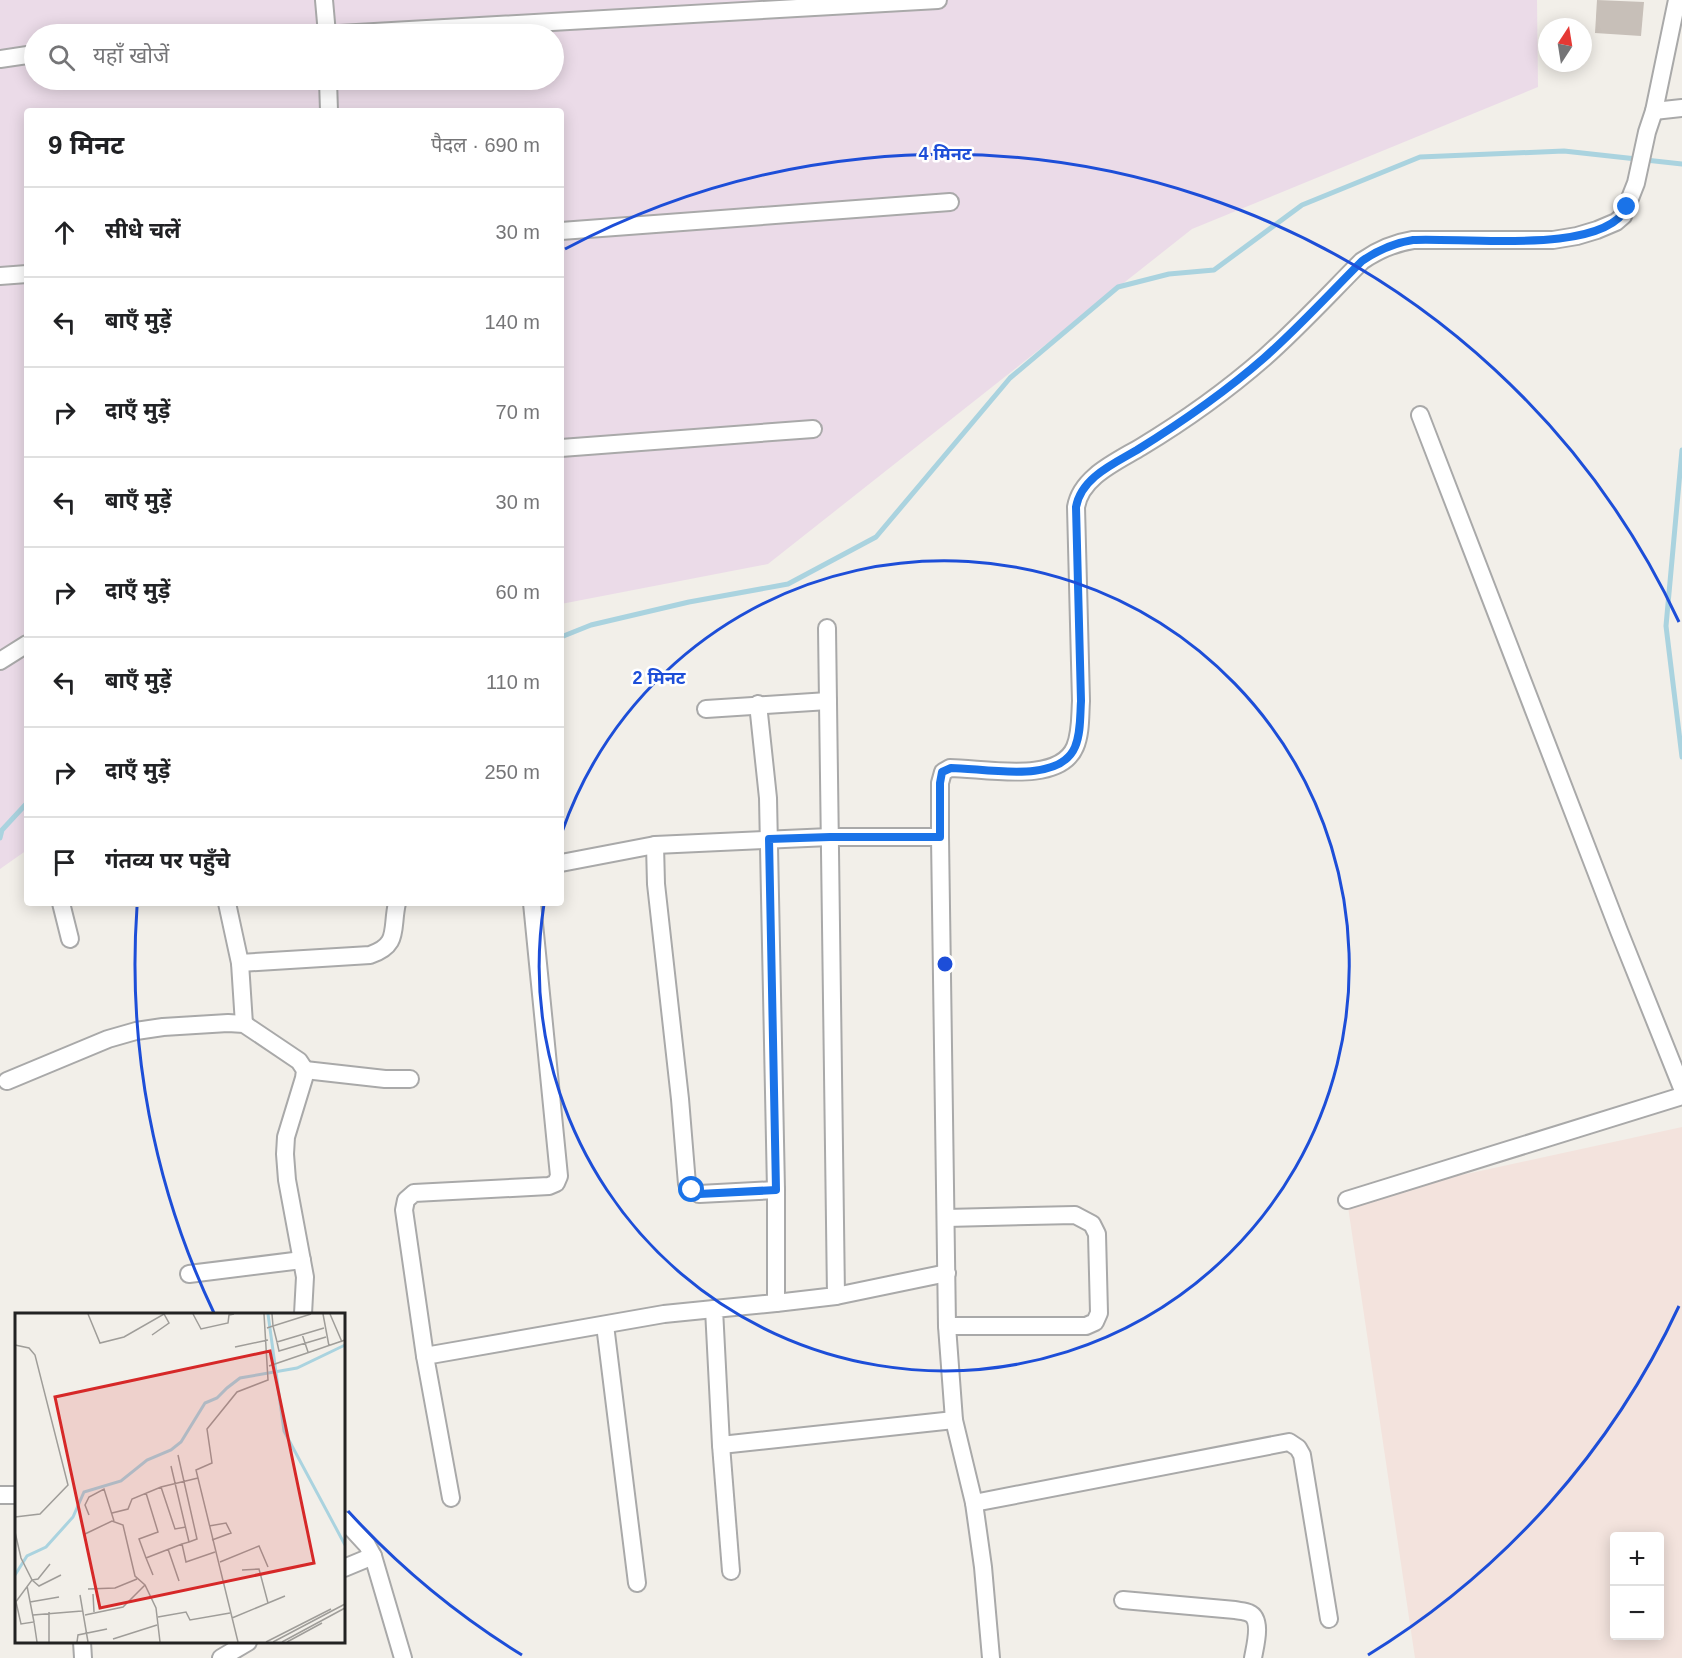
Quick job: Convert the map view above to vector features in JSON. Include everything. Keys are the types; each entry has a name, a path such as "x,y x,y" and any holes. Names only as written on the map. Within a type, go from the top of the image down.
{"street":[{"path":"324,0 326,24"},
{"path":"515,24 938,0"},
{"path":"991,1658 974,1503 954,1420 947,1326 940,837 942,772 951,768 1040,771 1068,760 1076,746 1081,701 1076,507 1078,496 1088,481 1175,426 1225,390 1265,357 1362,261 1376,251 1395,243 1413,240 1553,240 1587,233 1616,222 1623,216 1631,196 1654,111 1677,0"},
{"path":"0,59 24,55"},
{"path":"328,90 329,108"},
{"path":"1654,111 1682,108"},
{"path":"564,231 950,202"},
{"path":"0,276 24,274"},
{"path":"1420,415 1682,1088"},
{"path":"564,448 813,429"},
{"path":"827,628 836,1296"},
{"path":"0,661 24,646"},
{"path":"706,709 828,701"},
{"path":"758,704 768,798 776,1303"},
{"path":"564,862 654,845 830,837 940,837"},
{"path":"654,845 657,896 680,1099 687,1184 699,1194 776,1190"},
{"path":"62,906 70,939"},
{"path":"228,906 240,963 244,1024"},
{"path":"240,963 370,955 383,951 392,936 397,906"},
{"path":"451,1498 425,1356 404,1210 406,1200 414,1193 549,1186 556,1183 559,1176 532,906"},
{"path":"7,1081 108,1039 136,1031 185,1025 244,1024 299,1061 305,1070 304,1078 286,1137 285,1154 287,1180 305,1277 303,1313"},
{"path":"305,1070 385,1079 410,1079"},
{"path":"1347,1200 1682,1096"},
{"path":"946,1218 1075,1215 1083,1218 1092,1224 1097,1234 1099,1302 1099,1313 1095,1322 1086,1326 947,1326"},
{"path":"189,1274 302,1260"},
{"path":"425,1356 664,1314 836,1296 947,1273"},
{"path":"714,1309 730,1571"},
{"path":"605,1325 637,1583"},
{"path":"721,1445 954,1420"},
{"path":"974,1503 1289,1442 1298,1448 1302,1455 1329,1619"},
{"path":"345,1521 368,1545 373,1556 403,1658"},
{"path":"345,1568 373,1556"},
{"path":"1123,1600 1249,1613 1255,1617 1257,1623 1253,1658"},
{"path":"82,1643 83,1658"},
{"path":"221,1658 245,1643"}],"shaded area":[{"path":"0,0 1537,0 1538,87 1192,229 768,564 564,603 564,108 24,108 24,852 0,869"},
{"path":"1682,1127 1682,1658 1415,1658 1347,1200"}],"building":[{"path":"1597,0 1644,2 1641,36 1595,33"}],"waterway":[{"path":"564,636 591,625 689,602 788,584 876,537 1010,378 1118,287 1169,274 1214,270 1302,205 1420,157 1564,151 1682,164"},
{"path":"1682,450 1666,626 1682,757"},
{"path":"0,838 2,830 24,806"}],"route":[{"path":"692,1190 699,1194 776,1190 769,839 940,837 942,772 951,768 1040,771 1068,760 1076,746 1081,701 1076,507 1078,496 1088,481 1175,426 1217,396 1265,357 1362,261 1376,251 1395,243 1436,238 1498,241 1553,240 1577,236 1616,222 1623,216 1627,207"}]}
